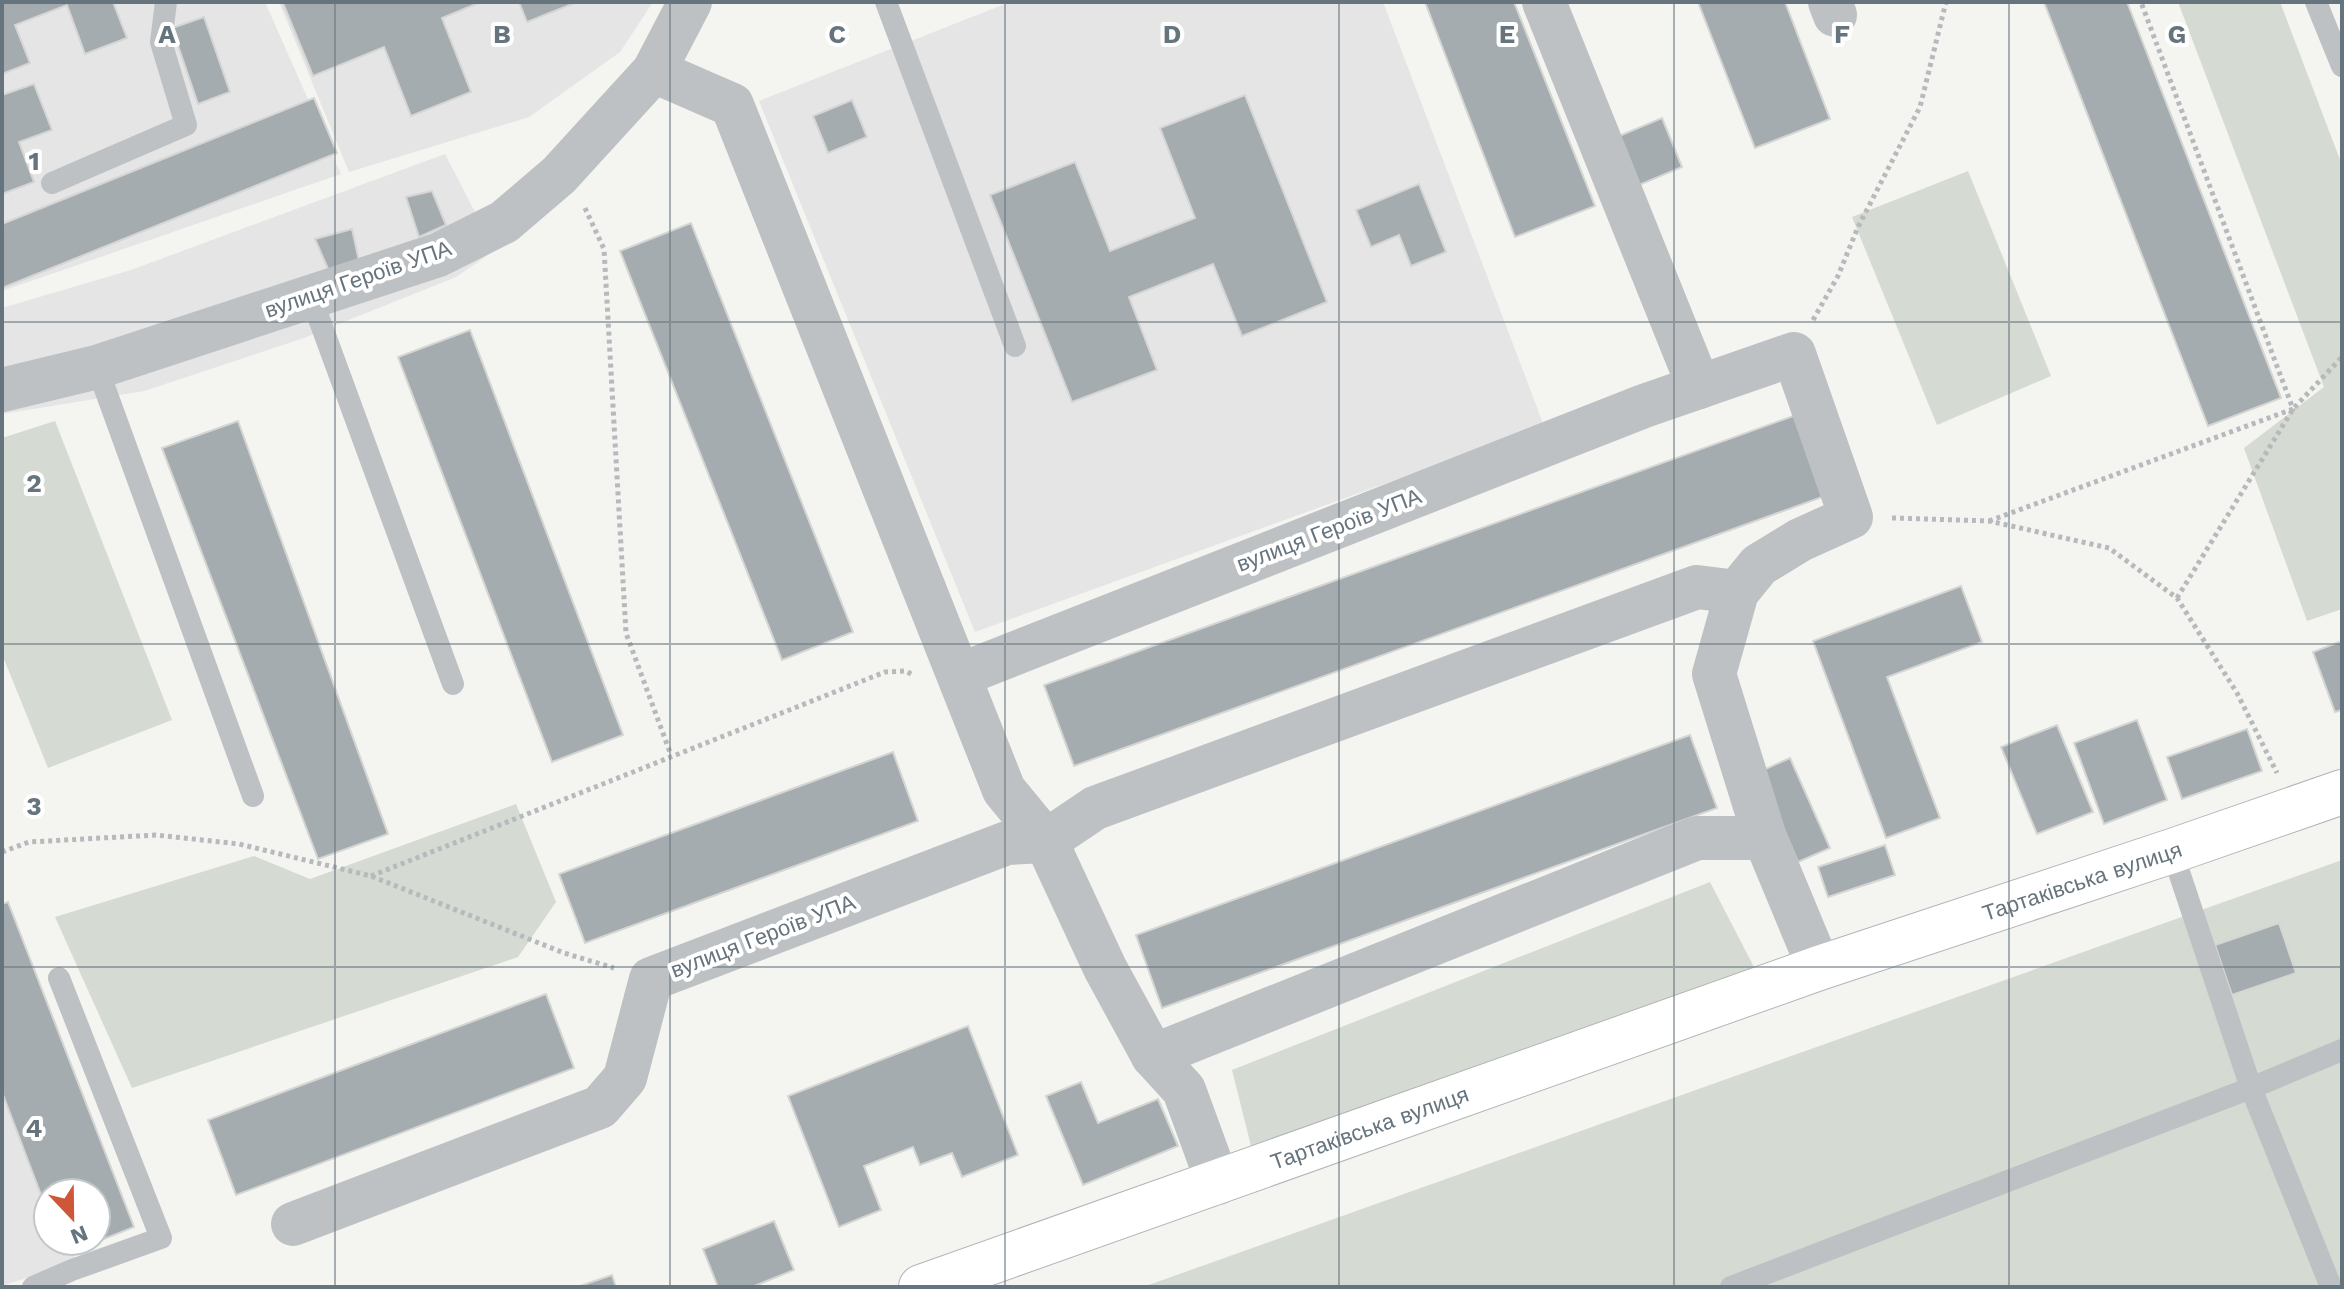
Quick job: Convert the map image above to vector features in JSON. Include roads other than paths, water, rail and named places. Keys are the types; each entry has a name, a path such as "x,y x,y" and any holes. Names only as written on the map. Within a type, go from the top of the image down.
{"street":[{"name":"вулиця Героїв УПА","path":"2,390 97,367 438,255 504,222 565,167 654,71 690,2"},
{"path":"1544,2 1699,387"},
{"path":"654,71 732,105 942,678 1004,790 1046,841 1105,968 1153,1056 1184,1090 1218,1183"},
{"name":"вулиця Героїв УПА","path":"942,678 1614,417 1794,354 1851,517 1800,540 1759,565 1737,592"},
{"path":"1046,841 1095,808 1697,587 1737,592 1714,674 1765,838 1819,968"},
{"name":"Тартаківська вулиця","path":"921,1287 1819,968 2342,792"},
{"path":"1153,1056 1697,838 1765,838"},
{"name":"вулиця Героїв УПА","path":"293,1224 600,1107 625,1078 651,979 1007,843 1046,841"}],"lane":[{"path":"52,183 186,125 161,42 166,2"},
{"path":"886,2 1015,346"},
{"path":"2316,2 2342,66"},
{"path":"311,297 453,684"},
{"path":"97,367 253,796"},
{"path":"2172,851 2251,1088 2331,1287"},
{"path":"33,1287 161,1238 59,978"},
{"path":"1731,1287 2251,1088 2342,1050"}]}
